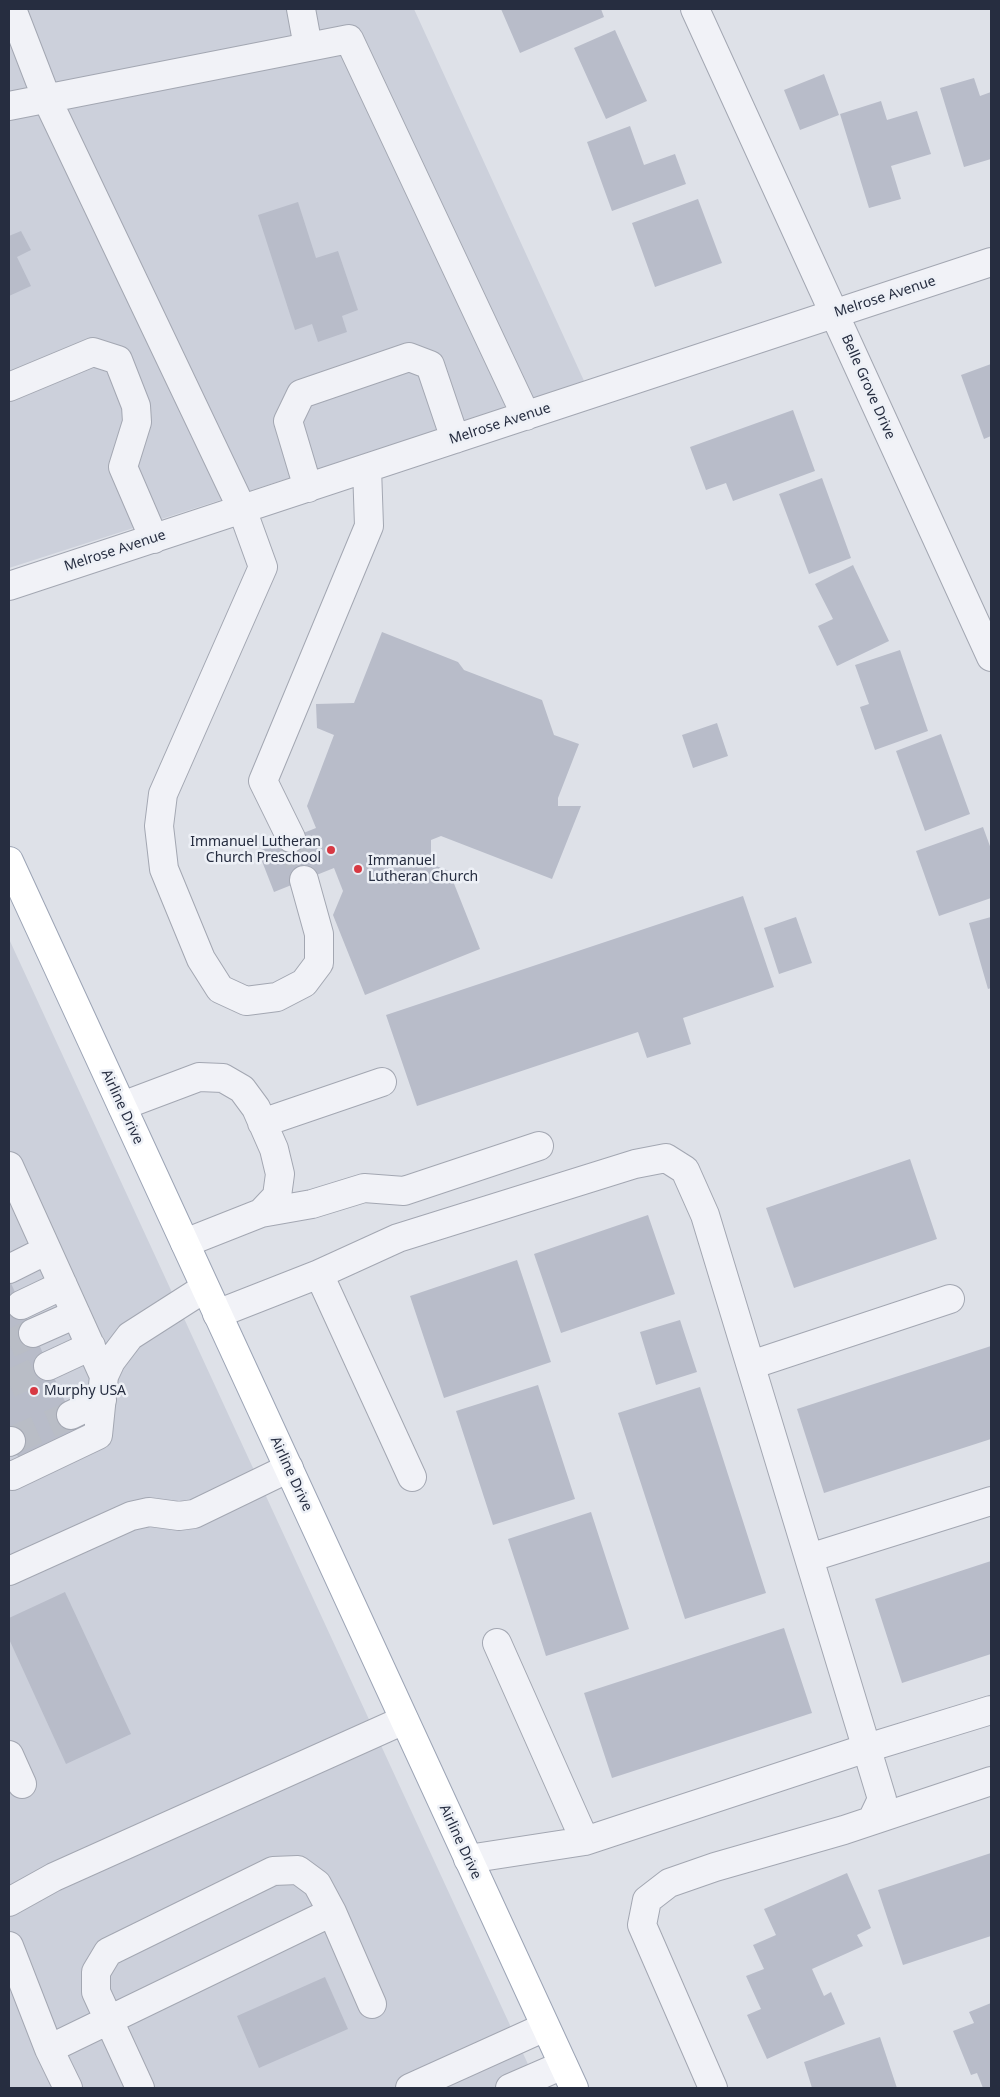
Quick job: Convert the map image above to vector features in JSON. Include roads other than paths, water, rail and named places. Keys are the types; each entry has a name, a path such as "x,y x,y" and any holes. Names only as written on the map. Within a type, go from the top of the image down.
{"main road":[{"name":"Airline Drive","path":"9,863 568,2077"}],"street":[{"path":"12,9 46,97 242,509 263,567 163,794 159,826 164,869 201,958 220,989 246,1001 277,998 304,983 319,963 319,934 304,880"},
{"path":"301,9 308,47"},
{"name":"Belle Grove Drive","path":"695,9 991,657"},
{"path":"9,106 46,97 349,39 526,416"},
{"name":"Melrose Avenue","path":"9,586 991,262"},
{"path":"9,387 93,352 118,360 136,406 137,422 124,467 154,539"},
{"path":"308,488 288,421 301,394 409,357 430,365 455,439"},
{"path":"291,838 263,781 369,526 367,468"},
{"path":"122,1106 199,1077 223,1078 242,1089 256,1108 274,1149 280,1174 277,1196 261,1213"},
{"path":"262,1123 382,1082"},
{"path":"185,1244 261,1213 312,1204 364,1188 404,1191 539,1146"},
{"path":"217,1314 319,1274 398,1238 635,1164 666,1158 685,1170 705,1216 882,1799 872,1820"},
{"path":"9,1166 17,1203 47,1250 91,1346 103,1388"},
{"path":"9,1269 47,1250"},
{"path":"319,1274 412,1477"},
{"path":"21,1305 63,1285"},
{"path":"9,1476 98,1435 103,1388 111,1361 130,1336 205,1288"},
{"path":"751,1365 950,1299"},
{"path":"33,1333 76,1314"},
{"path":"48,1366 91,1346"},
{"path":"71,1415 103,1388"},
{"path":"9,1571 130,1516 149,1512 179,1516 194,1514 289,1468"},
{"path":"809,1558 991,1501"},
{"path":"497,1643 585,1841"},
{"path":"468,1858 585,1841 867,1748 991,1710"},
{"path":"9,1902 54,1877 404,1720"},
{"path":"9,1755 22,1784"},
{"path":"713,2088 642,1925 647,1900 669,1883 714,1867 844,1830 991,1781"},
{"path":"140,2088 96,1992 96,1972 108,1952 273,1871 298,1870 317,1884 332,1912 372,2004"},
{"path":"49,2049 332,1912"},
{"path":"9,1946 19,2003 49,2049 68,2088"},
{"path":"410,2088 546,2027"},
{"path":"510,2088 568,2077"}],"tunnel":[{"path":"291,838 304,880"},
{"path":"9,1344 33,1333"},
{"path":"9,1384 48,1366"},
{"path":"11,1441 71,1415"}],"place":[{"name":"Immanuel Lutheran Church Preschool","path":"331,850"},
{"name":"Immanuel Lutheran Church","path":"358,869"},
{"name":"Murphy USA","path":"34,1391"}]}
